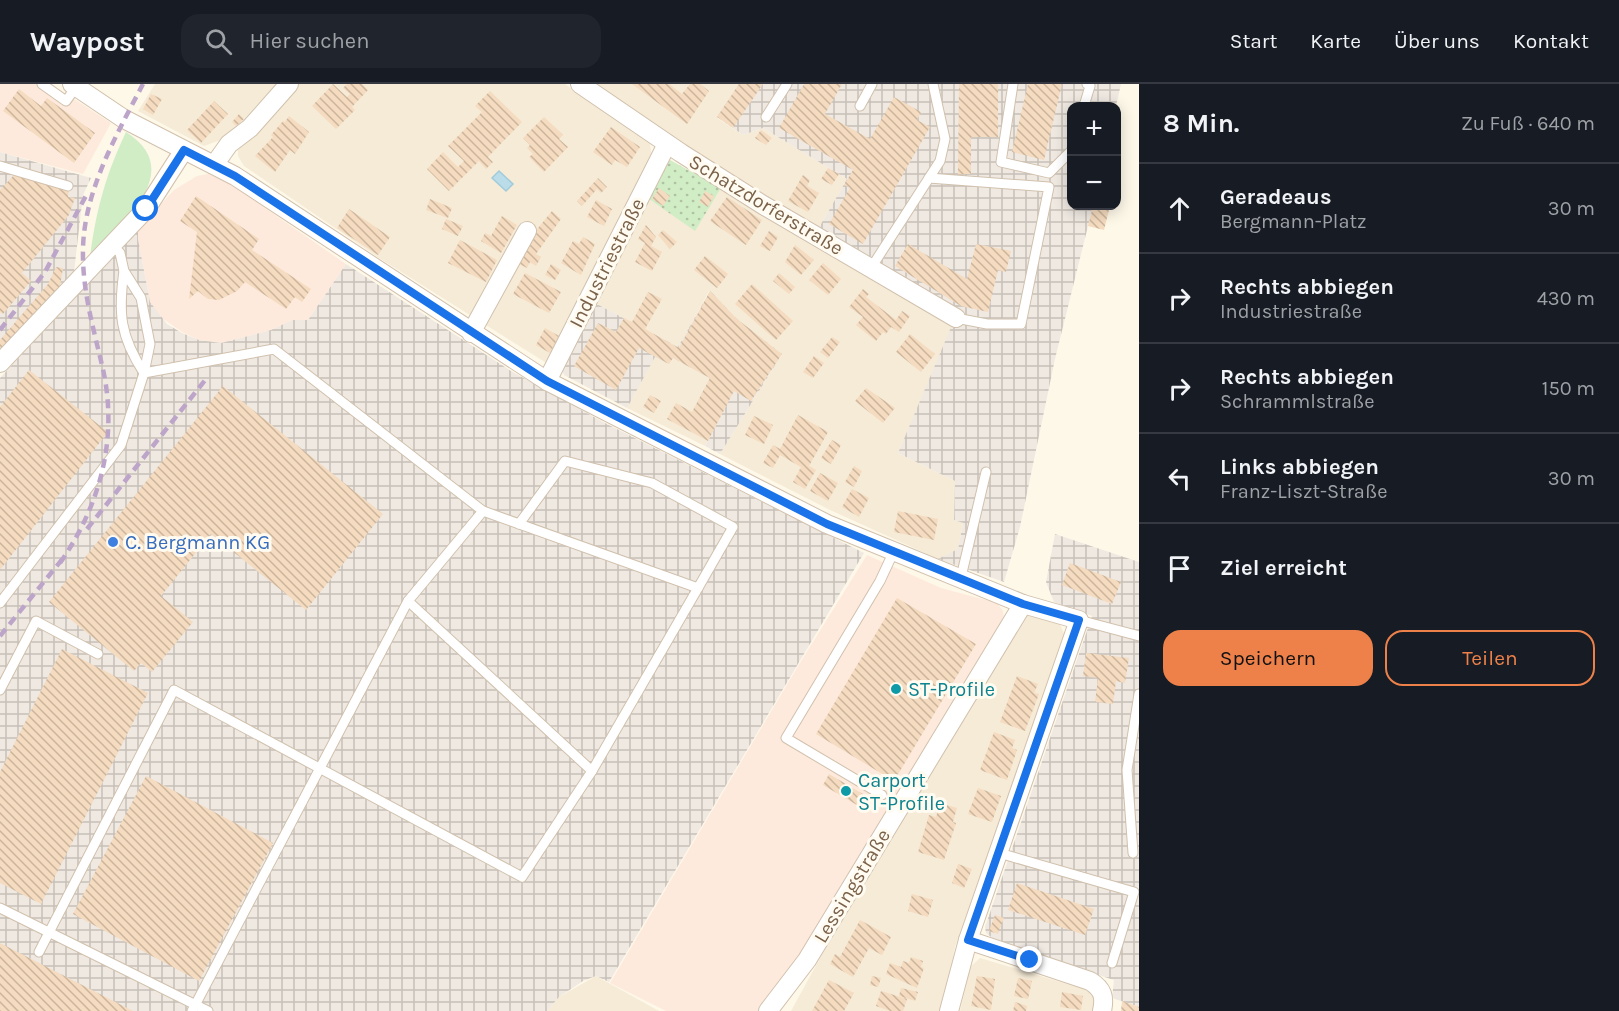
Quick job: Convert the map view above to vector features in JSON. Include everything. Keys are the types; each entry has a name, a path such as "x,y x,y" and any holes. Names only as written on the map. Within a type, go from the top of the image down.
{"street":[{"path":"214,165 229,144 250,128 289,84"},
{"name":"Schatzdorferstraße","path":"580,84 763,206 956,318"},
{"path":"74,85 124,119 235,176 547,381 827,524 1023,604 1079,620 968,940 949,1011"},
{"name":"Industriestraße","path":"547,381 667,144"},
{"path":"0,363 146,209 184,150"},
{"path":"471,333 527,231"},
{"name":"Lessingstraße","path":"768,1011 807,960 1023,604"},
{"path":"968,940 1090,981 1103,993 1102,1011"}],"lane":[{"path":"42,84 66,101 74,85"},
{"path":"766,117 787,84"},
{"path":"860,106 872,84"},
{"path":"871,268 940,161 945,139 933,84"},
{"path":"1013,84 1002,162 1049,173 1067,154"},
{"path":"1085,102 1090,86 1087,84"},
{"path":"0,166 68,186"},
{"path":"929,178 1048,187 1021,324 987,324 956,318"},
{"path":"0,603 121,445 144,373 150,344 141,298 124,271 120,252 112,245"},
{"path":"124,271 119,302 128,348 144,373"},
{"path":"144,373 274,349 483,511 698,588"},
{"path":"39,952 174,690 522,877 592,771 733,527 652,483 565,461 519,524"},
{"path":"961,577 986,472"},
{"path":"194,1008 408,601 483,511"},
{"path":"882,795 786,738 880,582 894,550"},
{"path":"408,601 592,771"},
{"path":"1079,620 1139,636"},
{"path":"1,683 36,621 98,654"},
{"path":"1133,853 1127,770 1139,694"},
{"path":"999,853 1134,892 1112,963"},
{"path":"0,908 194,1008 208,1011"}],"shaded area":[{"path":"0,84 51,84 111,123 83,174 0,152"},
{"path":"155,84 277,84 226,138 204,146 138,111"},
{"path":"299,84 565,84 650,144 653,165 548,364 379,258 244,166 238,156 238,150"},
{"path":"598,84 739,84 717,118 743,135 763,128 847,179 817,231 687,148"},
{"path":"739,84 1121,84 1117,102 1067,102 1067,210 1092,210 1055,359 1020,527 1004,582 938,559 958,549 963,523 954,520 955,481 898,453 957,313 817,231 847,179 763,128 743,135 717,117"},
{"path":"0,152 91,178 83,195 74,272 0,350"},
{"path":"208,174 227,182 346,264 308,320 292,320 271,330 221,343 199,340 182,332 159,316 150,302 138,229 174,190 197,176"},
{"path":"721,188 952,327 898,453 955,481 954,520 963,523 958,549 948,556 938,559 830,510 720,454 782,354 737,319 709,291 679,348 595,303 649,199 695,230"},
{"path":"138,229 150,302 167,324 182,333 199,340 221,343 271,330 292,320 308,320 346,264 511,371 603,422 864,553 609,982 596,976 583,981 559,997 547,1011 0,1011 0,378"},
{"path":"710,291 737,319 782,354 720,454 705,446 721,416 697,403 710,378 673,358 669,364 655,357 627,408 564,375 561,368 595,303 678,347"},
{"path":"655,356 673,358 710,378 721,416 705,446 627,408"},
{"path":"1055,534 1139,562 1139,1007 1112,998 1114,980 1000,944 986,933 985,927 1092,616 1054,602 1046,582"},
{"path":"867,555 941,588 997,603 1003,611 1004,620 807,946 758,1011 666,1011 610,983 798,666"},
{"path":"1029,614 1060,624 1065,636 1064,645 955,947 942,1011 791,1011 825,949 1023,619"},
{"path":"980,958 1091,991 1095,994 1095,1011 960,1011 970,967"},
{"path":"596,976 659,1011 547,1011 559,997"}],"green space":[{"path":"126,132 144,147 151,163 150,180 143,197 131,213 90,257 103,193"},
{"path":"670,160 721,188 695,231 649,199"}],"water":[{"path":"499,171 513,184 506,191 492,178"}],"building":[{"path":"333,84 347,97 350,94 343,88 347,84 362,84 368,90 352,107 355,110 336,129 312,106"},
{"path":"632,84 669,84 682,94 690,84 700,84 709,91 687,124"},
{"path":"739,84 763,84 733,128 717,117"},
{"path":"804,84 842,84 825,114 870,139 894,97 921,112 917,120 930,127 863,244 829,224 850,188 844,185 853,170 779,128"},
{"path":"959,84 998,84 998,137 971,137 971,174 958,174"},
{"path":"1028,84 1062,84 1044,160 1012,152"},
{"path":"19,89 41,106 47,98 95,133 74,163 3,111"},
{"path":"490,91 522,122 488,157 493,162 486,169 479,161 449,191 427,169 443,152 458,167 464,161 448,146 482,112 475,106"},
{"path":"151,94 162,99 153,115 143,109"},
{"path":"214,101 228,114 201,143 187,130"},
{"path":"239,114 244,119 236,126 232,122"},
{"path":"289,116 309,132 295,154 290,150 275,172 255,156"},
{"path":"544,117 563,135 559,139 568,147 544,172 529,157 533,154 527,148 530,145 523,138"},
{"path":"611,127 640,147 627,167 615,160 612,165 593,152"},
{"path":"761,130 772,138 766,145 755,138"},
{"path":"828,168 839,174 832,185 821,179"},
{"path":"14,175 69,190 68,197 75,198 69,215 22,273 31,281 3,314 0,312 0,190"},
{"path":"803,175 810,180 807,186 819,193 808,212 788,201"},
{"path":"598,178 607,187 601,193 597,189 582,206 577,201"},
{"path":"659,188 670,196 663,206 652,199"},
{"path":"705,191 714,196 708,207 699,202"},
{"path":"196,196 259,239 252,250 311,289 302,302 295,297 286,309 245,282 237,291 219,300 208,299 198,291 189,299 197,232 180,221"},
{"path":"727,197 762,220 746,245 710,221"},
{"path":"430,199 452,208 448,218 426,210"},
{"path":"596,200 612,209 604,226 587,217"},
{"path":"349,209 390,237 378,255 337,228"},
{"path":"1092,210 1109,210 1104,230 1088,226"},
{"path":"552,211 561,219 536,254 541,257 536,266 530,262 527,268 517,263 534,233"},
{"path":"502,216 517,225 501,253 481,241 485,233 491,236"},
{"path":"446,219 463,226 458,236 442,229"},
{"path":"646,225 656,237 651,246 662,252 652,271 635,262 645,243 638,239"},
{"path":"663,230 677,242 670,249 658,235"},
{"path":"769,231 778,237 770,251 760,246"},
{"path":"583,237 595,244 581,275 561,263 573,241 579,244"},
{"path":"460,240 497,260 486,282 448,263"},
{"path":"908,244 967,279 976,244 1011,251 1006,272 998,270 988,312 961,306 895,266"},
{"path":"795,245 814,260 801,275 785,262"},
{"path":"705,256 728,274 717,288 694,270"},
{"path":"823,263 841,279 828,295 809,280"},
{"path":"551,264 561,270 555,280 545,275"},
{"path":"56,267 63,268 60,286 0,350 0,340 48,284"},
{"path":"525,273 561,292 549,313 513,294"},
{"path":"779,273 795,287 789,294 773,281"},
{"path":"752,284 793,321 776,340 735,304"},
{"path":"863,289 869,294 866,297 896,320 902,311 910,316 899,332 891,327 886,334 883,332 876,341 856,325 863,317 849,307"},
{"path":"710,291 737,319 782,354 751,401 734,391 708,441 667,419 676,403 692,412 710,378 673,358 669,364 639,348 616,390 574,366 598,323 616,332 624,318 632,322 648,292 662,299 645,329 679,348"},
{"path":"545,328 559,336 550,353 536,345"},
{"path":"910,334 935,354 921,372 896,352"},
{"path":"832,337 840,342 828,358 820,352"},
{"path":"814,356 824,363 813,378 803,372"},
{"path":"29,370 108,432 0,570 0,407"},
{"path":"223,386 383,514 306,610 211,534 161,596 193,622 152,672 141,663 134,671 49,602"},
{"path":"866,388 895,408 883,423 855,401"},
{"path":"650,395 661,401 654,413 643,407"},
{"path":"798,415 828,432 809,466 816,470 805,489 793,482 801,467 780,455 773,468 763,463 773,445 780,449"},
{"path":"754,416 773,425 764,444 745,435"},
{"path":"832,440 841,445 831,464 821,458"},
{"path":"854,466 862,471 854,487 845,482"},
{"path":"820,473 838,483 828,501 810,491"},
{"path":"852,489 869,498 859,517 842,507"},
{"path":"898,511 938,519 934,540 894,532"},
{"path":"1070,563 1121,582 1112,604 1062,585"},
{"name":"ST-Profile","path":"897,598 976,644 894,781 816,734"},
{"path":"62,649 148,693 41,904 0,883 0,772"},
{"path":"1086,653 1129,658 1125,683 1116,681 1113,704 1095,702 1098,678 1083,676"},
{"path":"1017,676 1038,684 1034,693 1039,694 1025,731 1000,722"},
{"path":"994,732 1015,740 1012,748 1017,750 1007,780 980,770"},
{"name":"Carport ST-Profile","path":"829,774 868,797 862,808 823,785"},
{"path":"146,776 273,843 199,981 73,914"},
{"path":"978,788 1001,796 992,822 968,814"},
{"path":"940,803 957,808 953,822 956,823 944,860 918,852 929,815 936,817"},
{"path":"958,864 972,869 964,888 952,883"},
{"path":"1017,883 1094,909 1085,935 1008,910"},
{"path":"912,894 933,900 928,917 908,911"},
{"path":"995,915 1004,918 998,934 989,931"},
{"path":"860,920 891,937 882,955 869,948 853,977 830,964 835,954 840,957"},
{"path":"0,943 133,1011 0,1011"},
{"path":"911,957 923,961 921,967 924,968 917,988 886,974 890,963 901,967 903,961 909,963"},
{"path":"872,976 881,978 878,987 870,985"},
{"path":"977,976 995,979 991,1010 971,1006"},
{"path":"1018,978 1032,981 1028,999 1014,996"},
{"path":"829,980 854,993 844,1011 812,1011"},
{"path":"901,988 918,992 915,1001 899,996"},
{"path":"881,991 907,999 903,1011 890,1011 876,1006"},
{"path":"1062,992 1083,996 1081,1010 1060,1007"},
{"path":"1122,1001 1139,1007 1139,1011 1121,1011"},
{"path":"1015,1002 1027,1006 1026,1011 1013,1011"}],"railway":[{"path":"60,563 86,517 96,493 107,443 107,391 84,279 85,227 89,206 104,164 143,84"},
{"path":"0,330 45,272 88,192"},
{"path":"87,529 206,379"},
{"path":"0,636 64,557"}],"place":[{"name":"C. Bergmann KG","path":"113,542"},
{"name":"ST-Profile","path":"896,689"},
{"name":"Carport ST-Profile","path":"846,791"}],"route":[{"path":"146,209 184,150 235,176 408,292 547,381 827,524 1023,604 1079,620 968,940 1030,960"}]}
